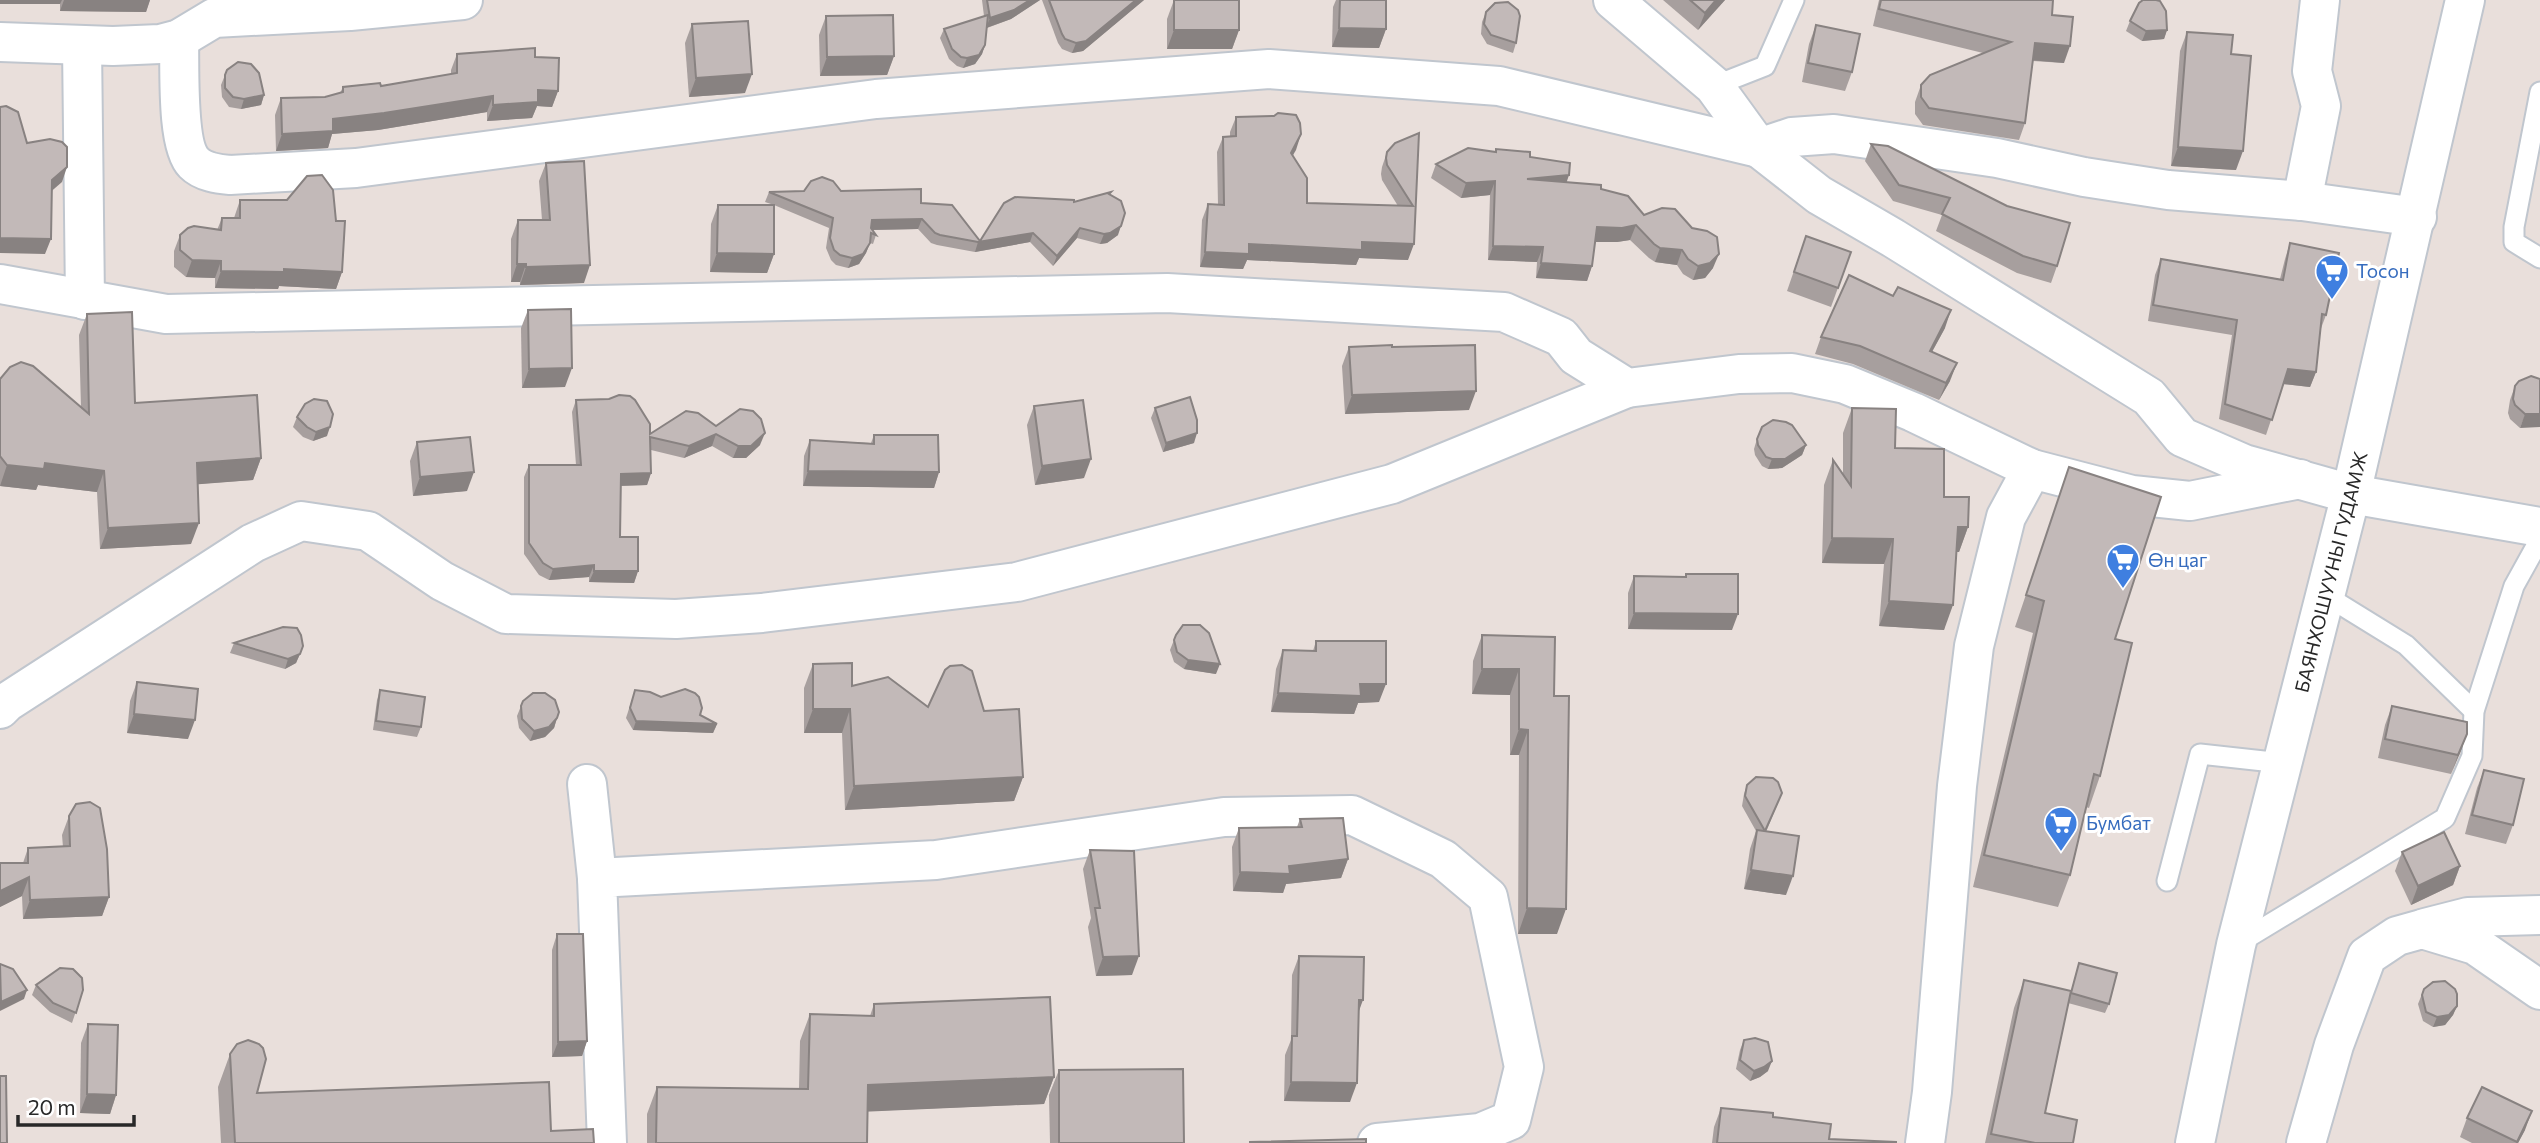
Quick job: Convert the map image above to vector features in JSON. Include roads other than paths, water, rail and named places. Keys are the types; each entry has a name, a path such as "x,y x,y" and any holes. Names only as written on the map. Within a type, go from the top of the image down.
{"street":[{"path":"0,41 82,45 148,44 179,39 214,19 350,11 463,0"},
{"path":"1613,0 1714,86 1759,148 1819,195 1905,245 2149,397 2182,437 2244,464 2351,494 2540,527"},
{"path":"2302,201 2321,106 2312,71 2320,0"},
{"name":"БАЯНХОШУУНЫ ГУДАМЖ","path":"2195,1143 2236,945 2351,494 2465,0"},
{"path":"179,39 185,147 195,164 213,173 230,175 356,167 876,99 1269,69 1499,86 1759,148 1792,137 1834,134 1997,158 2084,177 2168,190 2302,201 2417,217"},
{"path":"82,45 85,300"},
{"path":"0,284 166,314 1167,293 1504,312 1561,337 1576,356 1627,388"},
{"path":"0,709 253,543 300,521 368,531 442,581 506,614 676,619 762,613 1017,582 1392,484 1627,388 1740,374 1792,373 1856,389 1913,412 2032,469 2132,495 2190,500 2300,479"},
{"path":"1925,1143 1932,1092 1957,786 1974,646 2006,517 2032,469"},
{"path":"587,784 597,878 607,1143"},
{"path":"597,878 936,860 1224,817 1352,815 1443,859 1488,897 1524,1066 1511,1120 1479,1133 1377,1143"},
{"path":"2305,1143 2334,1045 2367,956 2397,936 2468,917 2540,915"},
{"path":"2422,929 2475,945 2540,990"}],"lane":[{"path":"1714,86 1765,66 1794,0"},
{"path":"2540,92 2514,227 2514,242 2540,258"},
{"path":"2236,945 2445,818 2472,756 2474,711 2514,586 2540,539"},
{"path":"2325,595 2406,645 2474,711"},
{"path":"2167,881 2200,754 2282,763"}],"place":[{"name":"Тосон","path":"2332,301"},
{"name":"Өн цаг","path":"2123,590"},
{"name":"Бумбат","path":"2061,853"}]}
